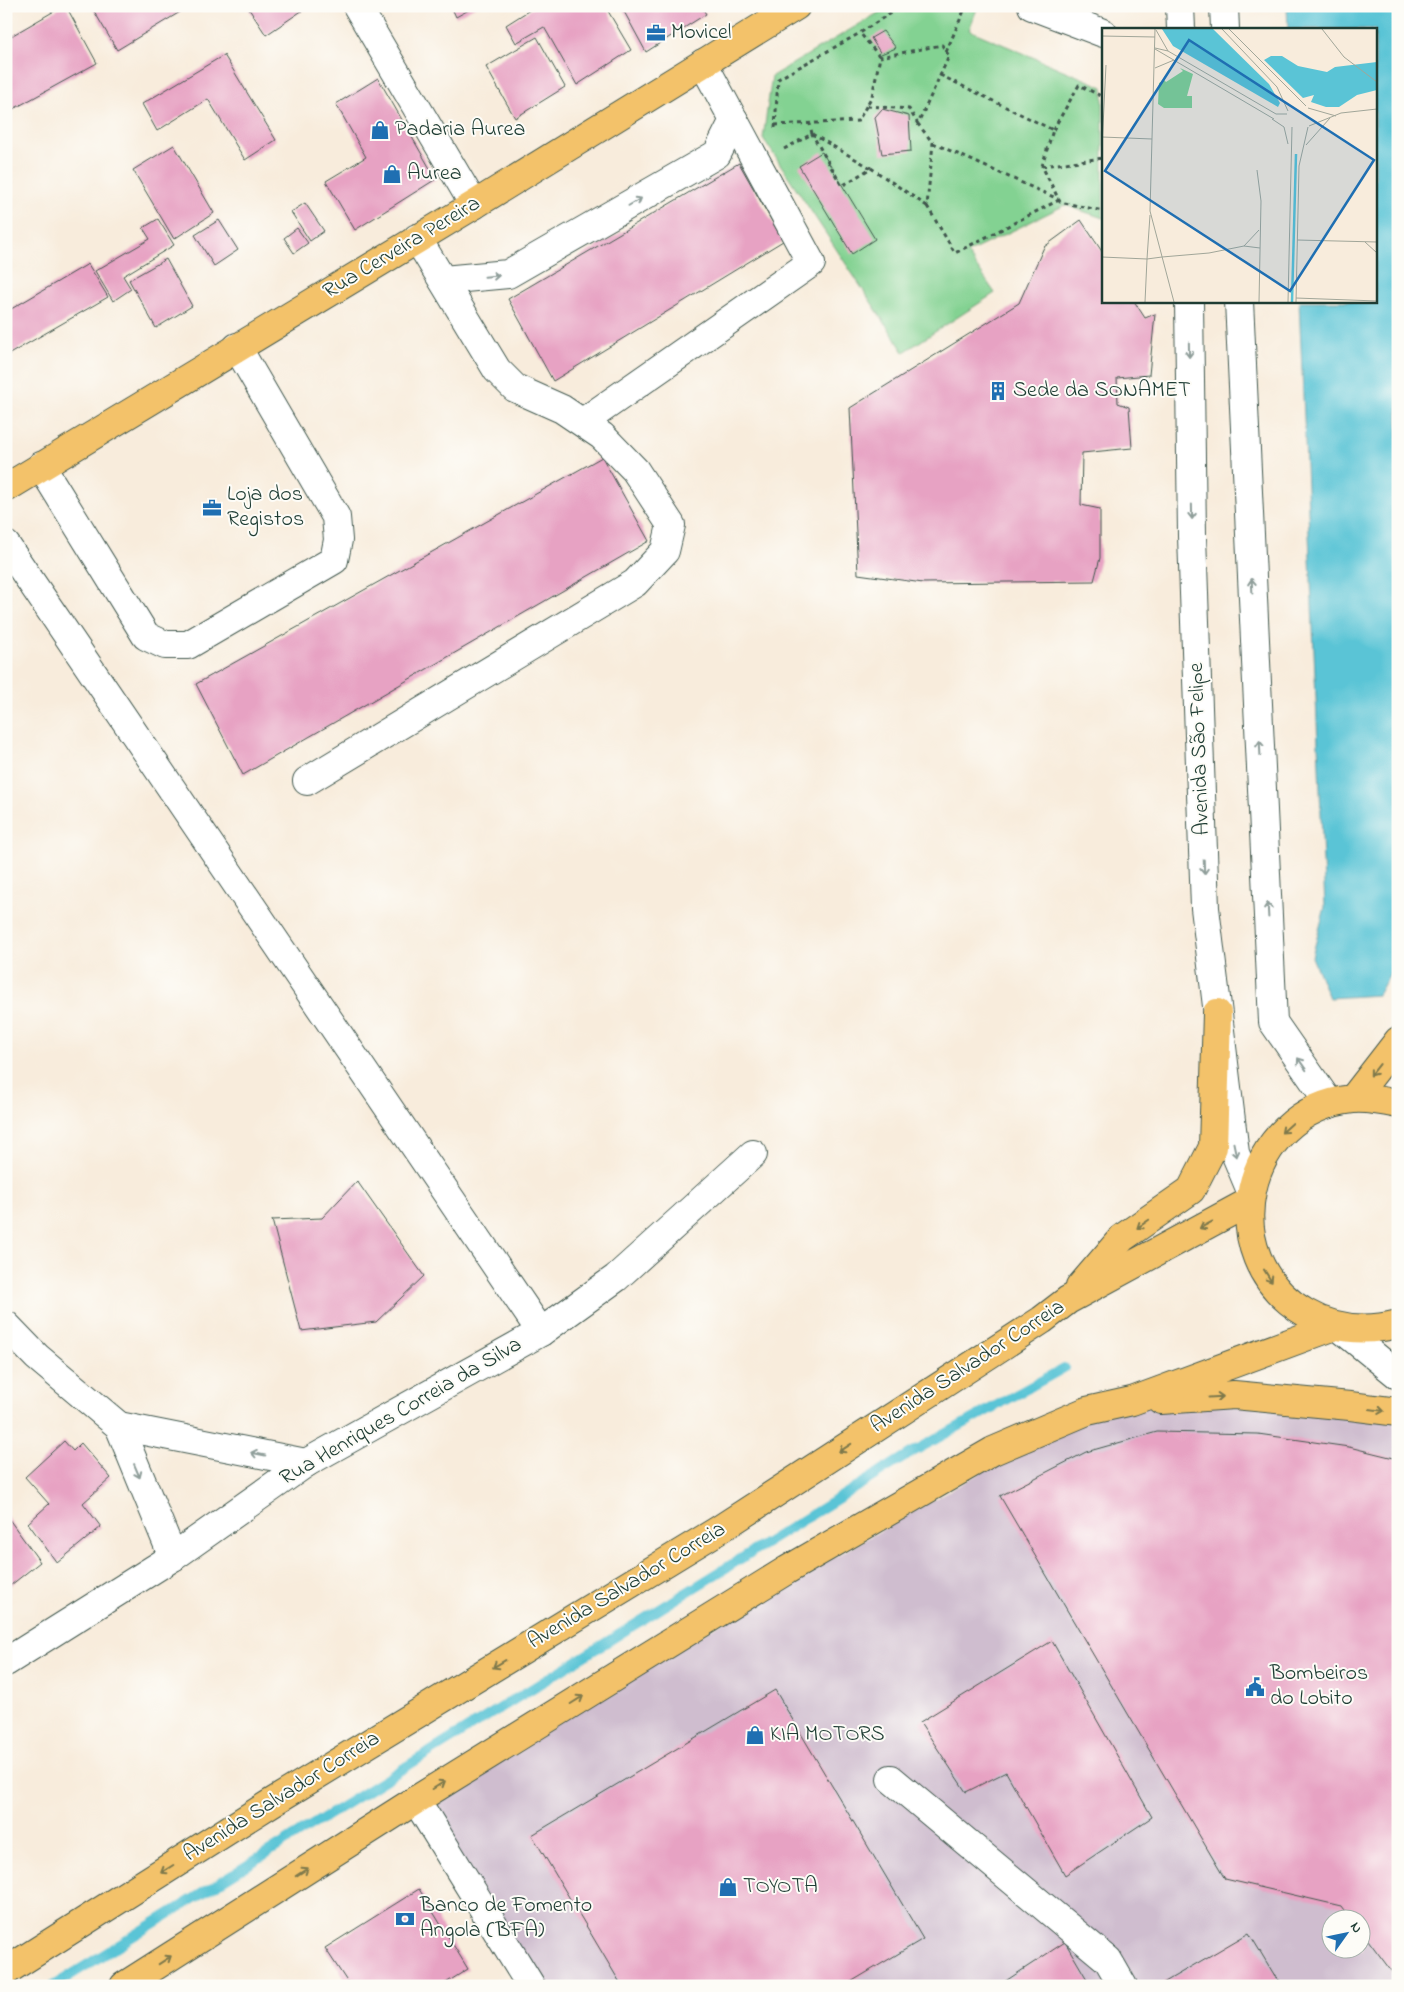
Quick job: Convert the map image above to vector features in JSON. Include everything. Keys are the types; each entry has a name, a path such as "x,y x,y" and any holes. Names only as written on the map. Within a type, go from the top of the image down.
{"main road":[{"name":"Rua Cerveira Pereira","path":"6,488 474,205 796,6"},
{"path":"1068,1300 1122,1238 1191,1190 1213,1147 1217,1013"},
{"path":"1342,1101 1398,1041"},
{"path":"1398,1104 1375,1100 1342,1101 1311,1111 1294,1122 1278,1136 1266,1153 1257,1171 1250,1197 1249,1222 1252,1242 1259,1262 1282,1295 1298,1308 1316,1319 1337,1326 1360,1329 1382,1328 1398,1324"},
{"name":"Avenida Salvador Correia","path":"6,1971 271,1803 717,1532 1042,1320 1068,1300 1250,1197"},
{"path":"124,1986 416,1800 787,1570 993,1451 1087,1412 1132,1401 1337,1326"},
{"path":"1132,1401 1234,1396 1398,1412"}],"street":[{"path":"357,6 474,205"},
{"path":"1032,6 1102,33"},
{"path":"1180,6 1181,28"},
{"path":"1224,6 1226,28"},
{"path":"583,422 811,263 703,64"},
{"path":"443,280 508,274 717,154 734,120"},
{"path":"307,782 635,583 665,551 671,525 635,470 602,436 562,409 515,388 498,370 417,238"},
{"name":"Avenida São Felipe","path":"1189,302 1192,546 1205,908 1235,1154 1250,1197"},
{"path":"1239,302 1273,1022 1342,1101"},
{"path":"41,466 146,636 165,645 188,645 334,560 338,540 336,517 237,347"},
{"path":"6,545 541,1332"},
{"name":"Rua Henriques Correia da Silva","path":"6,1662 173,1557 306,1463 541,1332 616,1278 753,1154"},
{"path":"6,1325 37,1357 119,1426 173,1557"},
{"path":"1337,1326 1398,1375"},
{"path":"119,1426 306,1463"},
{"path":"891,1779 1108,1960 1123,1986"},
{"path":"416,1800 531,1986"}],"path":[{"path":"776,134 778,79 860,33 901,6"},
{"path":"946,52 966,6"},
{"path":"860,33 880,57"},
{"path":"880,57 942,45 949,56 918,124"},
{"path":"775,125 858,121 872,96 880,57"},
{"path":"940,75 1053,130"},
{"path":"1059,200 1042,166 1053,130 1079,85 1102,96"},
{"path":"866,106 909,109 933,143 1060,202 1102,211"},
{"path":"810,124 812,134 842,186 871,168"},
{"path":"778,152 812,134"},
{"path":"812,134 871,168 927,206 955,253 1059,200"},
{"path":"927,206 933,143"},
{"path":"1042,166 1102,158"}],"shaded area":[{"path":"1234,1395 1398,1412 1398,1986 531,1986 416,1800 1087,1411"}],"green space":[{"path":"890,6 978,6 969,30 1102,87 1102,218 1065,205 967,253 995,293 904,352 763,138 772,76"}],"water":[{"path":"1287,6 1398,6 1398,959 1378,995 1329,998 1312,957 1325,907 1299,302 1376,302 1376,28 1288,28"}],"building":[{"path":"66,6 97,63 6,113 6,39"},
{"path":"91,6 190,6 117,50"},
{"path":"247,6 309,6 266,35"},
{"path":"451,6 476,6 456,17"},
{"path":"536,6 605,6 631,50 577,85 544,27 516,43 506,25"},
{"name":"Movicel","path":"621,6 701,6 706,14 646,52"},
{"path":"883,31 896,48 881,54 871,38"},
{"path":"537,37 565,87 515,118 486,67"},
{"path":"224,55 276,140 245,160 208,99 157,131 142,104"},
{"name":"Padaria Aurea","path":"378,78 436,179 355,230 326,181 366,157 336,104"},
{"path":"882,109 909,116 911,151 882,154 875,117"},
{"path":"174,145 214,213 174,239 133,170"},
{"path":"822,152 875,239 852,254 799,166"},
{"path":"739,163 783,241 553,381 508,299"},
{"path":"305,203 324,231 310,241 291,212"},
{"path":"158,219 174,245 123,276 131,289 113,301 95,271 150,239 143,228"},
{"path":"219,220 238,250 214,266 195,235"},
{"name":"Sede da SONAMET","path":"1081,220 1102,252 1102,302 1135,302 1145,318 1155,314 1149,375 1117,378 1118,403 1129,407 1132,448 1082,453 1081,505 1100,509 1100,558 1094,581 923,583 858,574 850,408 1019,303 1044,247"},
{"path":"297,228 308,243 294,253 284,238"},
{"path":"166,259 192,306 156,328 129,280"},
{"path":"88,264 108,297 6,356 6,312"},
{"path":"602,457 649,541 243,775 196,684"},
{"path":"357,1181 424,1276 376,1322 301,1331 272,1220 322,1218"},
{"name":"Bombeiros do Lobito","path":"1157,1432 1258,1434 1349,1447 1398,1459 1398,1974 1395,1976 1372,1945 1372,1910 1344,1910 1341,1906 1225,1879 1000,1496 1086,1452"},
{"path":"64,1441 73,1451 81,1443 111,1478 83,1503 101,1527 57,1563 28,1523 49,1504 25,1477"},
{"path":"6,1515 40,1562 6,1589"},
{"path":"1052,1641 1152,1817 1065,1875 1006,1772 966,1792 920,1722"},
{"name":"TOYOTA","path":"775,1690 923,1939 844,1986 622,1986 532,1835"},
{"name":"Banco de Fomento Angola (BFA)","path":"419,1889 468,1969 441,1986 350,1986 325,1948"},
{"path":"1249,1933 1281,1986 1158,1986"},
{"path":"1065,1942 1091,1986 998,1986"}],"waterway":[{"path":"53,1986 911,1453 1064,1368"}],"place":[{"name":"Movicel","path":"656,33"},
{"name":"Padaria Aurea","path":"380,130"},
{"name":"Aurea","path":"392,174"},
{"name":"Sede da SONAMET","path":"998,391"},
{"name":"Loja dos Registos","path":"212,508"},
{"name":"Bombeiros do Lobito","path":"1255,1687"},
{"name":"KIA MOTORS","path":"755,1735"},
{"name":"TOYOTA","path":"728,1887"},
{"name":"Banco de Fomento Angola (BFA)","path":"405,1919"}]}
